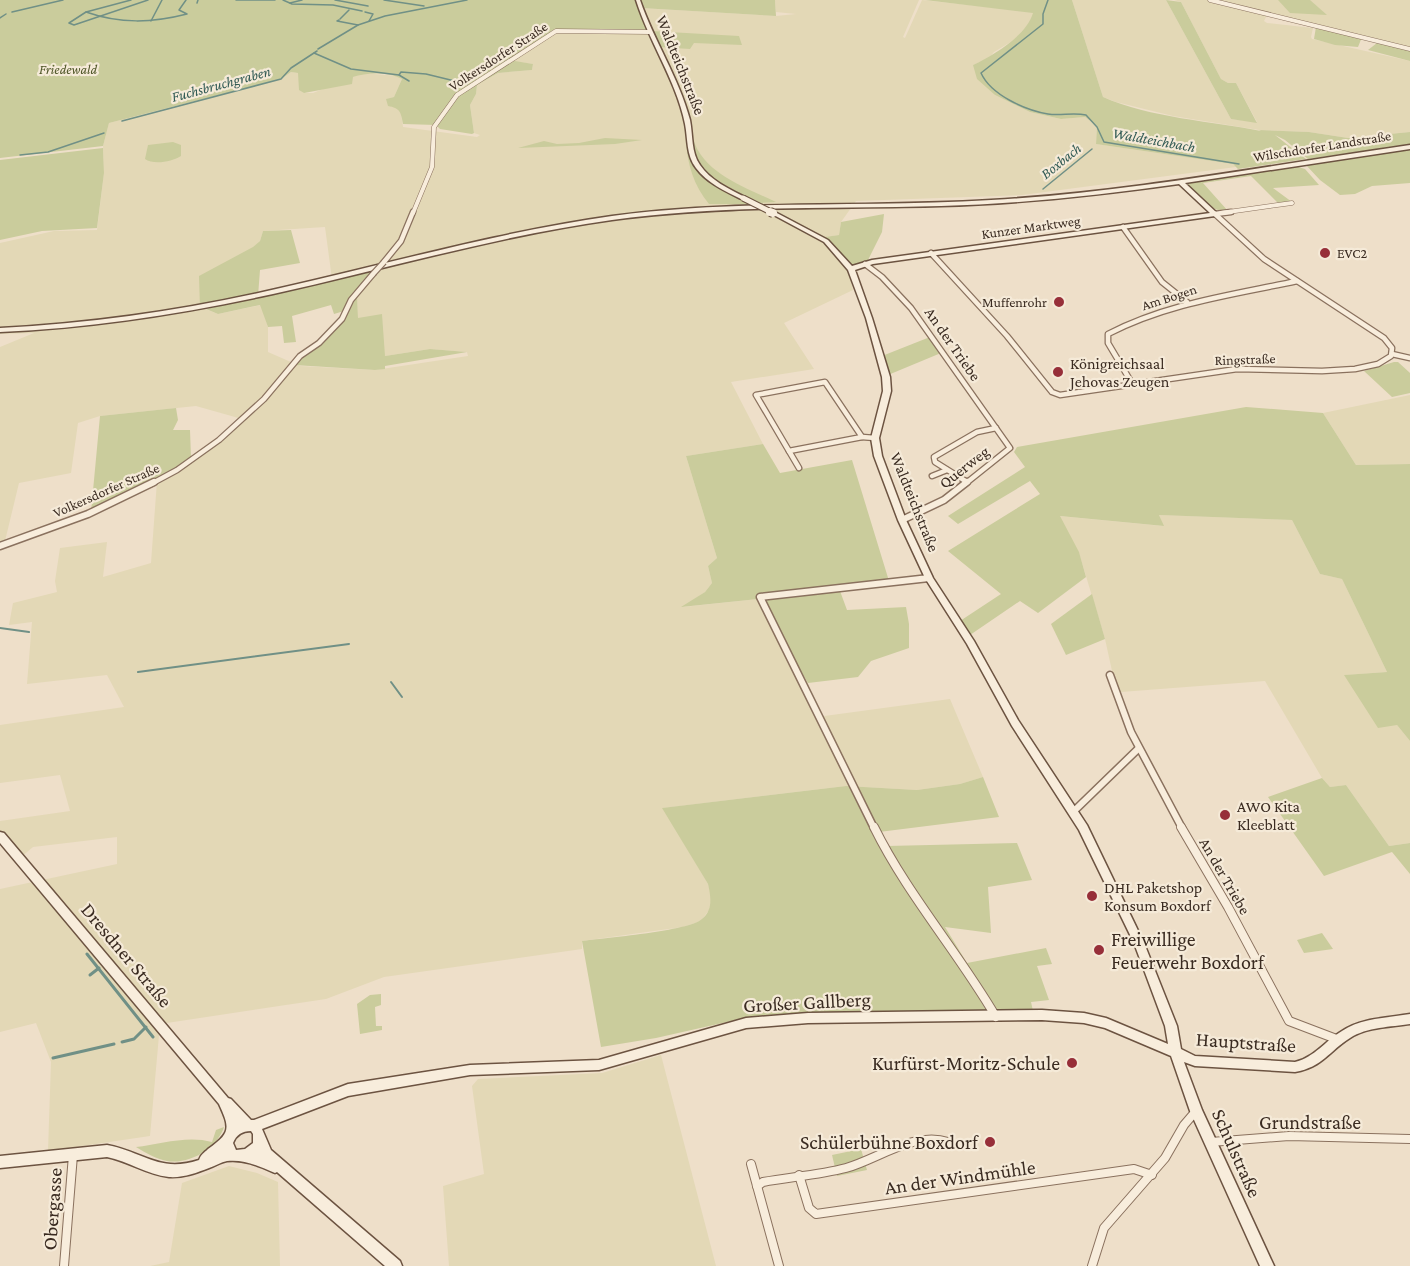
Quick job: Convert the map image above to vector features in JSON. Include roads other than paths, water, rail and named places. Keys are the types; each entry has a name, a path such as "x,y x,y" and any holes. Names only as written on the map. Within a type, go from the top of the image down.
{"street":[{"name":"Waldteichstraße","path":"638,0 682,102 696,165 714,182 826,241 851,269 869,318 887,384 874,438 878,456 902,520 929,578 971,643 1015,723 1073,812 1139,944 1171,1026 1176,1055"},
{"path":"1210,0 1410,49"},
{"name":"Volkersdorfer Straße","path":"0,546 88,514 133,494 177,470 219,440 264,399 300,356 319,343 342,319 351,300 401,241 432,167 434,126 457,95 556,31 650,32"},
{"name":"Wilschdorfer Landstraße","path":"0,330 111,321 201,308 540,231 630,215 730,207 961,204 1052,197 1134,188 1410,146"},
{"path":"1180,181 1264,259 1384,338 1392,348 1392,354 1410,357"},
{"path":"1164,183 1188,189"},
{"name":"Kunzer Marktweg","path":"851,269 865,264 931,253 1292,203"},
{"path":"1123,227 1162,282 1187,302"},
{"name":"Ringstraße","path":"931,253 1007,336 1052,392 1070,395 1237,369 1322,371 1355,369 1386,361 1392,354"},
{"name":"An der Triebe","path":"865,264 888,280 902,296 1010,448"},
{"name":"Am Bogen","path":"1133,385 1107,343 1108,334 1133,321 1187,302 1297,281"},
{"path":"799,468 756,395 825,382 862,437"},
{"path":"967,482 935,462 934,458 977,432 996,428"},
{"path":"789,451 862,437 874,438"},
{"name":"Querweg","path":"902,520 944,500 1010,448"},
{"path":"932,476 947,470"},
{"path":"929,578 760,597 888,856 975,981 996,1017"},
{"name":"An der Triebe","path":"1110,675 1116,696 1151,776 1220,893 1289,1021 1302,1028 1333,1035 1339,1040"},
{"path":"1073,812 1139,751"},
{"name":"Dresdner Straße","path":"0,836 223,1100 256,1131 266,1154 395,1266"},
{"name":"Großer Gallberg","path":"0,1162 107,1151 122,1153 146,1166 160,1170 200,1167 230,1143 239,1127 256,1131 332,1095 470,1070 599,1065 727,1026 772,1019 1042,1015 1084,1018 1120,1028 1176,1055"},
{"name":"Hauptstraße","path":"1176,1055 1195,1061 1295,1067 1308,1065 1355,1030 1410,1019"},
{"name":"Schulstraße","path":"1176,1055 1196,1111 1267,1266"},
{"name":"Dresdner Straße","path":"223,1100 233,1121 230,1143"},
{"path":"1092,1266 1104,1228 1152,1175 1176,1142 1184,1125 1196,1111"},
{"path":"230,1143 247,1155 256,1149 256,1131"},
{"name":"Grundstraße","path":"1211,1142 1289,1136 1410,1139"},
{"path":"758,1186 763,1182 854,1165 905,1145 937,1139 948,1142"},
{"name":"Obergasse","path":"64,1266 73,1154"},
{"name":"Dresdner Straße","path":"247,1155 285,1172"},
{"path":"751,1164 779,1266"},
{"name":"An der Windmühle","path":"800,1175 808,1208 816,1214 1134,1169 1152,1175"}],"waterway":[{"path":"12,12 63,0"},
{"path":"86,12 131,0"},
{"path":"100,16 148,0"},
{"path":"152,20 162,0"},
{"path":"152,20 187,14 179,10 186,0"},
{"path":"236,0 275,0"},
{"path":"283,0 292,4 333,5 362,11"},
{"path":"290,3 302,0"},
{"path":"335,0 368,6"},
{"path":"384,0 424,6"},
{"name":"Fuchsbruchgraben","path":"358,25 385,16 467,0"},
{"name":"Waldteichbach","path":"1048,0 1043,14 1043,24 981,73 992,88 1019,105 1039,112 1086,115 1097,127 1104,142 1239,164"},
{"path":"340,19 349,10"},
{"path":"86,12 100,16"},
{"path":"86,12 69,23 74,25 100,16"},
{"path":"365,12 373,14 369,21"},
{"path":"0,18 6,14"},
{"path":"100,16 136,21 152,20"},
{"path":"339,20 337,21 358,25"},
{"name":"Fuchsbruchgraben","path":"318,49 358,25"},
{"name":"Fuchsbruchgraben","path":"122,121 281,79 291,68 317,51"},
{"path":"314,53 351,69 399,75"},
{"path":"399,75 401,72 426,74 467,84"},
{"path":"399,75 409,81"},
{"name":"Fuchsbruchgraben","path":"20,155 48,152 104,133"},
{"name":"Boxbach","path":"1043,189 1092,149"},
{"path":"0,628 29,632"},
{"path":"138,672 349,644"},
{"path":"391,682 402,697"},
{"path":"87,954 98,968"},
{"path":"90,975 98,968"},
{"path":"98,968 145,1028"},
{"path":"122,1042 134,1039 145,1028"},
{"path":"145,1028 153,1037"},
{"path":"53,1058 114,1044"}],"place":[{"name":"EVC2","path":"1325,253"},
{"name":"Muffenrohr","path":"1059,302"},
{"name":"Königreichsaal Jehovas Zeugen","path":"1058,372"},
{"name":"AWO Kita Kleeblatt","path":"1225,815"},
{"name":"DHL Paketshop Konsum Boxdorf","path":"1092,896"},
{"name":"Freiwillige Feuerwehr Boxdorf","path":"1099,950"},
{"name":"Kurfürst-Moritz-Schule","path":"1072,1063"},
{"name":"Schülerbühne Boxdorf","path":"990,1142"}],"park label":[{"name":"Friedewald","path":"68,69"}]}
